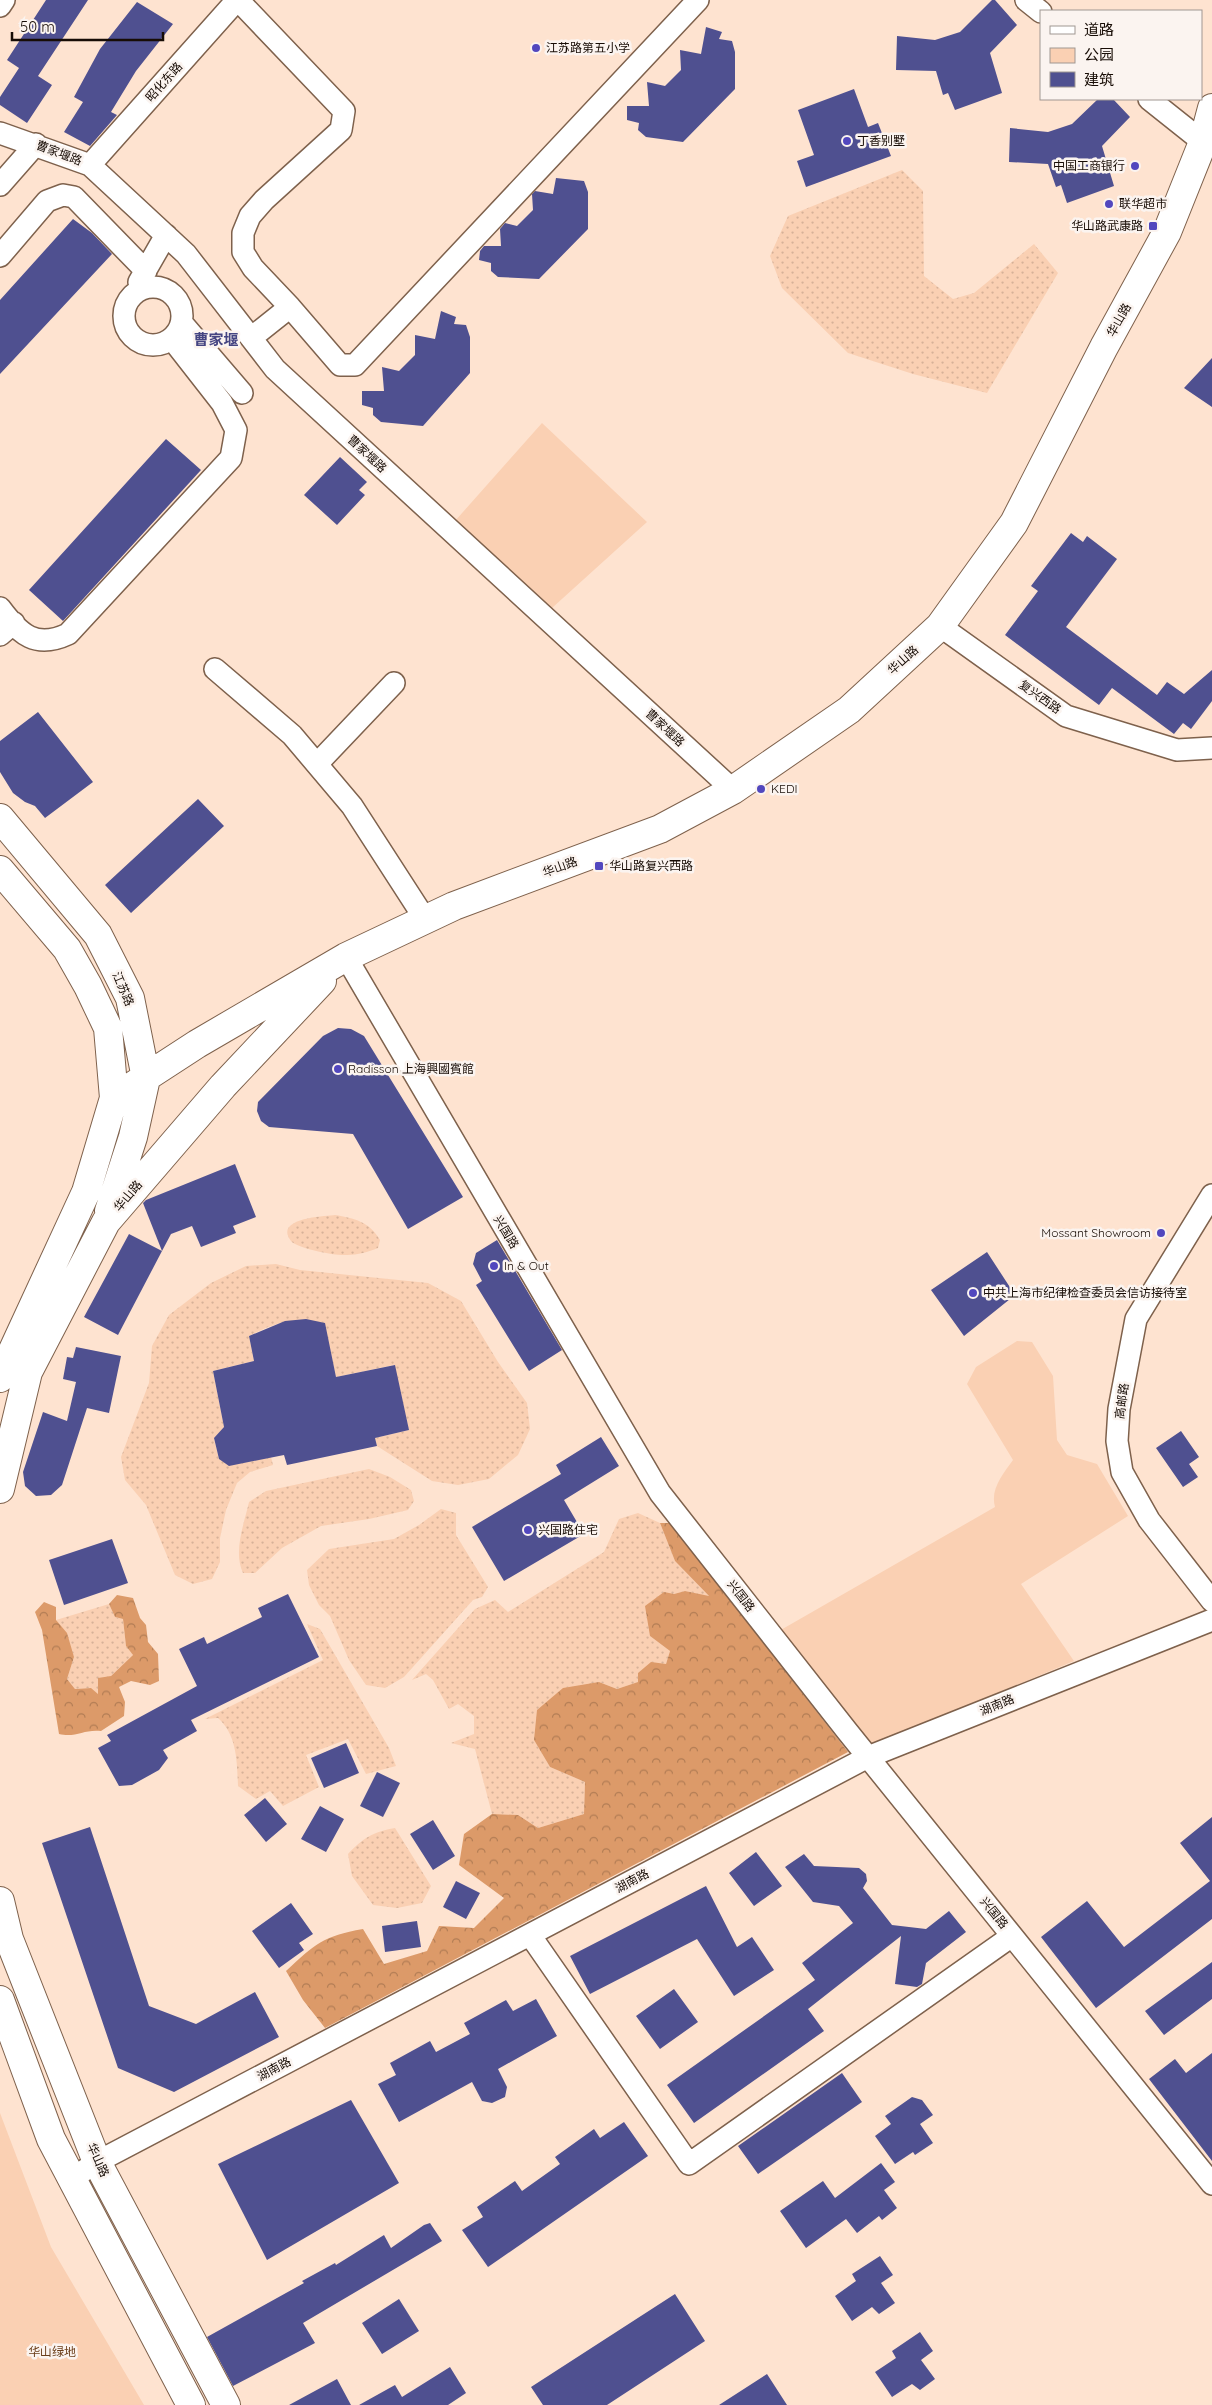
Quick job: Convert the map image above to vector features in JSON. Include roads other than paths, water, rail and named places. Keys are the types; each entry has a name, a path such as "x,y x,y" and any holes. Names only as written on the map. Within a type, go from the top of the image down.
{"main road":[{"name":"华山路","path":"114,1098 197,1044 346,957 454,906 660,829 733,790 849,710 940,626 1014,523 1104,347 1167,232 1203,142 1212,108"},
{"name":"江苏路","path":"0,818 98,935 130,998 146,1078 133,1137 106,1222"},
{"path":"0,870 67,949 88,986 108,1028 114,1098 86,1192 0,1378"},
{"name":"华山路","path":"0,1489 28,1372 106,1222 223,1086 346,957"},
{"name":"华山路","path":"0,1902 4,1941 97,2162 226,2405"},
{"path":"0,2000 51,2139 70,2180 90,2212 191,2405"}],"street":[{"path":"0,6 4,0"},
{"path":"237,0 344,111 341,130 264,200 250,216 243,233 242,252 253,268 290,307 340,365 355,365 698,0"},
{"name":"昭化东路","path":"90,164 237,0"},
{"path":"1026,0 1040,11"},
{"path":"1150,100 1203,142"},
{"name":"曹家堰路","path":"0,133 90,164 186,254 275,369 733,790"},
{"path":"0,184 36,144"},
{"path":"0,256 47,201 63,195 74,197 146,271"},
{"path":"166,235 130,298 124,316 125,325 136,340 154,346 177,331"},
{"path":"5,622 32,639 52,641 68,634 231,458 236,430 222,403 177,331 180,304 166,290 147,288 130,298"},
{"path":"251,338 290,307"},
{"path":"177,331 242,394"},
{"name":"复兴西路","path":"940,626 1066,716 1177,750 1212,748"},
{"path":"215,668 292,735 317,764 352,806 425,919"},
{"path":"317,764 394,683"},
{"name":"兴国路","path":"346,957 660,1492 868,1757 1212,2184"},
{"name":"高邮路","path":"1212,1195 1136,1319 1119,1409 1118,1441 1122,1472 1150,1520 1212,1602"},
{"name":"湖南路","path":"70,2180 97,2162 868,1757 1212,1620"},
{"path":"530,1935 689,2164 1012,1936"}],"place":[{"name":"江苏路第五小学","path":"536,48"},
{"name":"丁香别墅","path":"847,141"},
{"name":"中国工商银行","path":"1135,166"},
{"name":"联华超市","path":"1109,204"},
{"name":"华山路武康路","path":"1153,226"},
{"name":"KEDI","path":"761,789"},
{"name":"华山路复兴西路","path":"599,866"},
{"name":"Radisson 上海興國賓館","path":"338,1069"},
{"name":"Mossant Showroom","path":"1161,1233"},
{"name":"In & Out","path":"494,1266"},
{"name":"中共上海市纪律检查委员会信访接待室","path":"973,1293"},
{"name":"兴国路住宅","path":"528,1530"}],"district":[{"name":"曹家堰","path":"216,340"}],"park label":[{"name":"华山绿地","path":"52,2352"}]}
